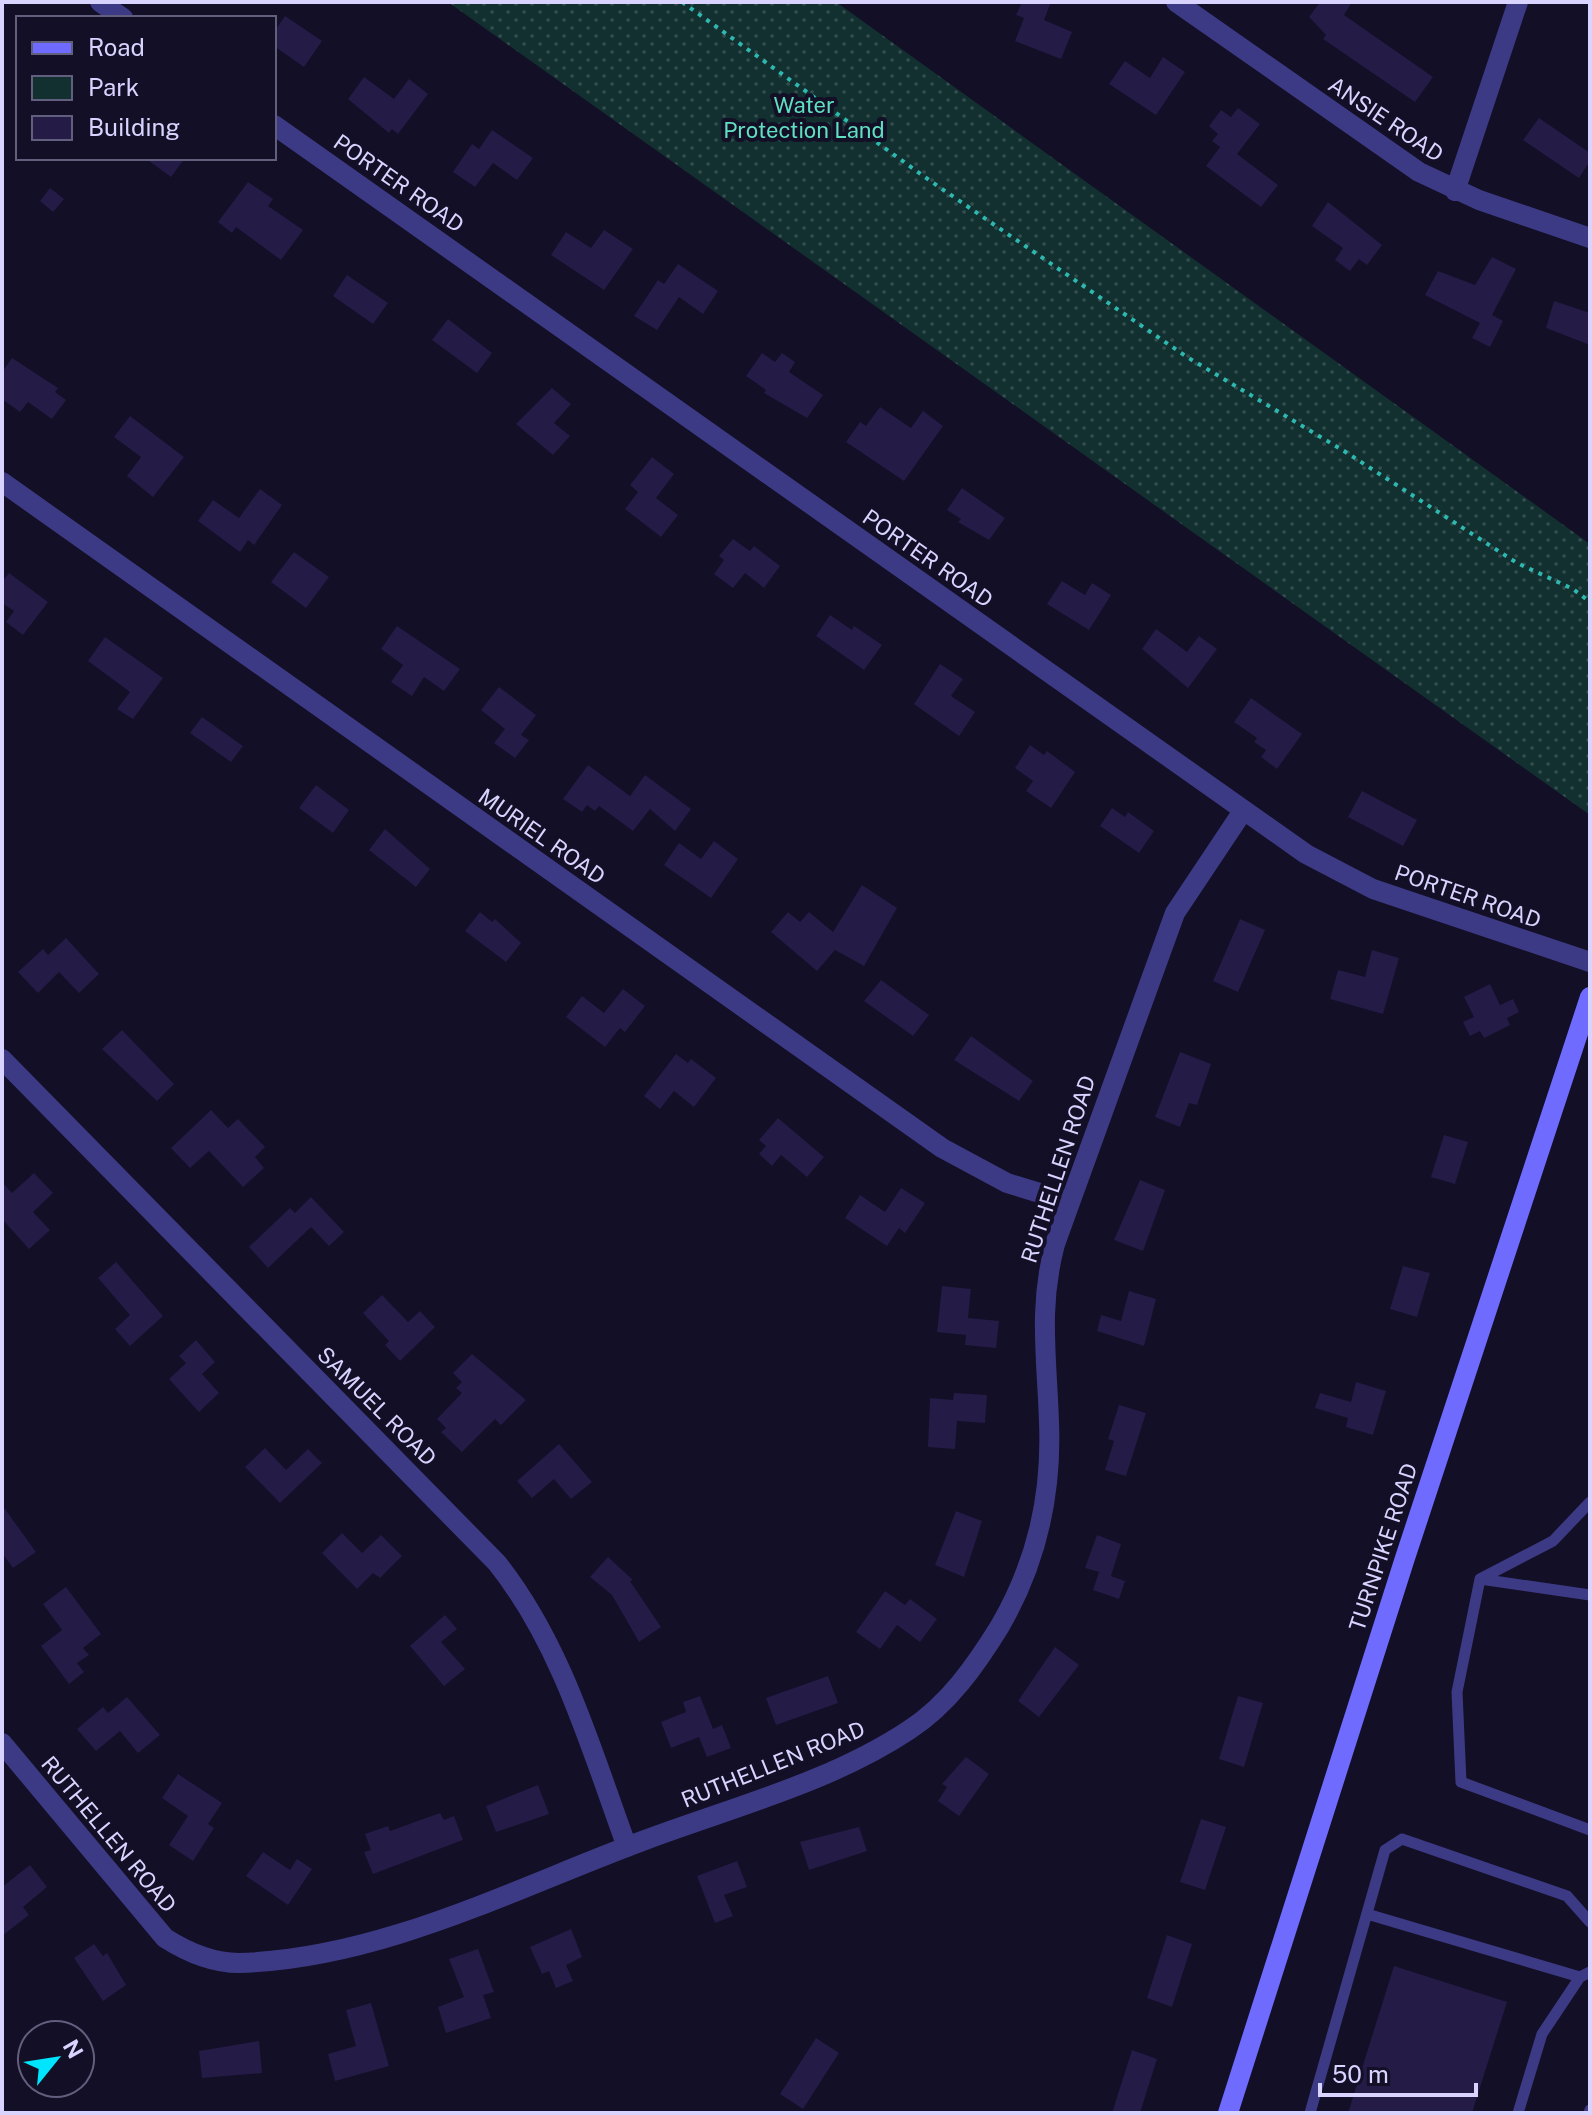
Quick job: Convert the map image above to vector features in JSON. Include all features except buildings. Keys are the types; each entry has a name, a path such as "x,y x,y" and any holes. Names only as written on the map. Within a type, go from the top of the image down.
{"main road":[{"name":"TURNPIKE ROAD","path":"1228,2113 1405,1558 1590,997"}],"street":[{"path":"100,2 120,16"},
{"name":"ANSIE ROAD","path":"1176,2 1397,159 1455,191 1590,238"},
{"path":"1455,191 1518,2"},
{"name":"PORTER ROAD","path":"276,126 1243,811 1346,877 1443,915 1590,962"},
{"name":"MURIEL ROAD","path":"2,482 942,1148 1007,1183 1069,1202"},
{"name":"RUTHELLEN ROAD","path":"2,1743 165,1938 184,1950 224,1962 319,1953 371,1941 871,1753 926,1718 979,1658 1012,1604 1041,1528 1049,1459 1044,1300 1047,1275 1069,1202 1175,913 1243,811"},
{"name":"SAMUEL ROAD","path":"2,1059 510,1579 536,1618 557,1661 627,1847"}],"lane":[{"path":"1480,1579 1553,1541 1590,1502"},
{"path":"1480,1579 1590,1595"},
{"path":"1480,1579 1457,1692 1461,1782 1590,1830"},
{"path":"1310,2113 1385,1850 1402,1839 1567,1896 1590,1922"},
{"path":"1367,1914 1585,1974 1542,2034 1518,2113"}],"path":[{"path":"682,2 929,180 1187,357 1344,451 1517,563 1573,589 1590,602"}],"green space":[{"name":"Water Protection Land","path":"448,2 836,2 1590,544 1590,815"}]}
